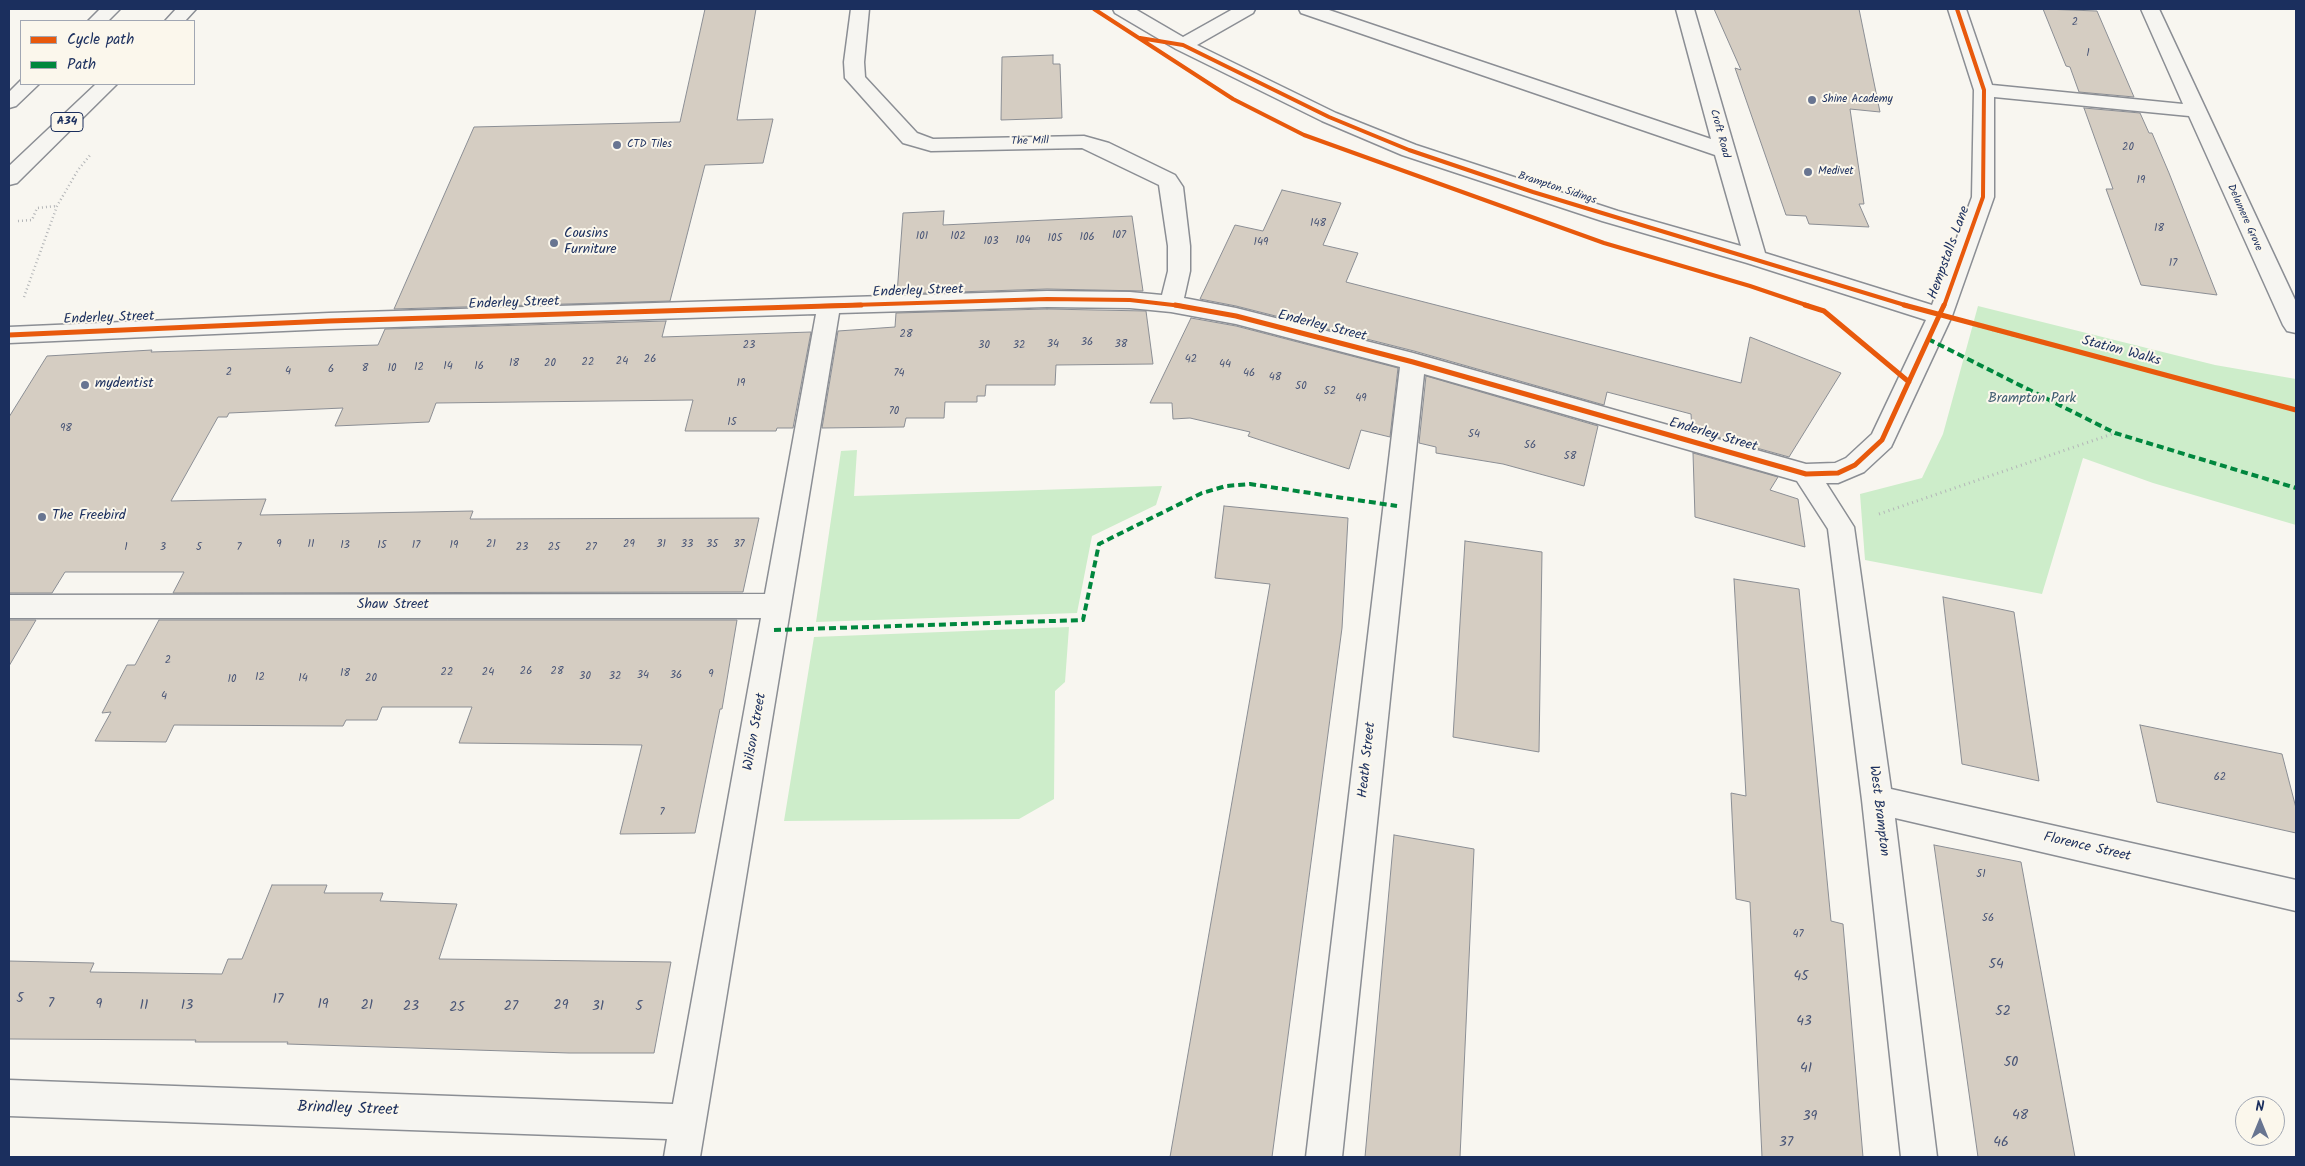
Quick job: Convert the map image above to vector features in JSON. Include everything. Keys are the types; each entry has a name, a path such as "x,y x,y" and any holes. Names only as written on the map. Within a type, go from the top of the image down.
{"main road":[{"path":"98,20 111,9"},
{"path":"175,20 187,9"},
{"name":"The Mill","path":"860,9 854,62 856,78 898,127 910,138 931,144 1084,142 1102,148 1167,180 1172,187 1179,246 1179,271 1171,304"},
{"name":"Brampton Sidings","path":"1122,9 1183,45 1329,118 1409,150 1610,216 1755,258 1940,316"},
{"path":"1183,45 1246,9"},
{"path":"1308,9 1723,150"},
{"name":"Croft Road","path":"1685,9 1723,150 1755,258"},
{"name":"Hempstalls Lane","path":"1806,474 1838,473 1855,465 1882,440 1940,316 1983,197 1984,90 1957,9"},
{"name":"Delamere Grove","path":"2150,9 2295,325"},
{"path":"9,102 27,85"},
{"name":"A34","path":"9,178 17,165 106,85"},
{"path":"1984,90 2196,111"},
{"name":"Enderley Street","path":"9,335 339,321 1047,298 1130,300 1171,304 1236,316 1413,362 1806,474"},
{"name":"Wilson Street","path":"682,1157 829,306"},
{"name":"Heath Street","path":"1324,1157 1413,362"},
{"name":"West Brampton","path":"1806,474 1841,527 1878,800 1919,1157"},
{"name":"Shaw Street","path":"9,606 777,606"},
{"name":"Florence Street","path":"1878,800 2296,896"},
{"name":"Brindley Street","path":"9,1098 688,1122"}],"path":[{"path":"22,304 57,206 78,170"},
{"path":"18,221 32,220 37,208 57,206"},
{"path":"1841,527 2115,432"}],"green space":[{"name":"Brampton Park","path":"1978,306 2215,365 2296,379 2296,525 2153,483 2083,458 2042,594 1865,560 1860,494 1922,478 1943,434"},
{"path":"857,450 854,496 1162,486 1156,505 1092,536 1077,613 816,622 841,451"},
{"path":"1069,627 1065,682 1055,691 1054,799 1019,819 784,821 814,637"}],"building":[{"path":"705,9 756,9 737,120 773,119 763,163 705,165 670,301 394,309 474,127 680,122"},
{"path":"1714,9 1859,9 1880,112 1850,109 1864,204 1859,204 1869,227 1809,224 1806,216 1786,215 1735,68 1741,70"},
{"path":"2043,9 2097,11 2134,97 2079,92 2070,67 2066,66"},
{"path":"1053,55 1053,64 1060,64 1062,118 1001,120 1002,57"},
{"path":"2084,108 2140,113 2149,133 2152,133 2169,173 2217,295 2141,285 2106,189 2113,189"},
{"path":"1282,190 1341,203 1323,245 1358,253 1346,282 1741,383 1750,337 1841,373 1789,457 1692,430 1691,414 1607,392 1604,405 1414,351 1236,306 1200,299 1235,225 1263,231"},
{"path":"944,211 943,225 1132,216 1143,291 1047,289 897,294 903,213"},
{"path":"1047,309 1146,311 1153,364 1056,365 1055,385 986,385 985,396 977,396 977,402 945,402 944,418 906,418 904,427 822,428 838,331 895,327 896,313"},
{"path":"1191,318 1236,326 1398,368 1390,437 1361,430 1349,469 1248,436 1250,432 1190,418 1173,419 1172,403 1150,403"},
{"path":"666,321 662,337 811,332 793,428 777,428 776,431 685,431 693,400 436,403 429,422 335,426 343,408 229,413 227,417 218,417 171,501 266,499 260,515 473,511 470,519 759,518 743,592 173,593 184,572 65,572 52,593 9,593 9,417 47,356 152,350 151,352 378,345 385,329"},
{"path":"1426,376 1598,426 1584,486 1503,464 1436,453 1436,447 1419,443"},
{"path":"1693,453 1778,477 1770,490 1798,499 1805,547 1695,517"},
{"path":"1224,506 1348,518 1342,628 1272,1157 1170,1157 1270,584 1215,578"},
{"path":"1465,541 1542,552 1539,752 1453,737"},
{"path":"1734,579 1799,589 1831,921 1843,924 1863,1157 1762,1157 1750,902 1736,899 1731,793 1746,796"},
{"path":"1943,597 2014,612 2039,781 1962,764"},
{"path":"9,620 36,620 9,666"},
{"path":"159,620 737,620 722,709 720,709 695,833 620,834 642,745 459,743 472,707 382,707 377,720 346,720 343,726 174,725 166,742 95,741 111,712 102,713 127,665 135,665"},
{"path":"2140,725 2282,754 2296,808 2296,833 2157,802"},
{"path":"1394,835 1474,849 1460,1157 1365,1157"},
{"path":"1934,845 2021,862 2075,1157 1978,1157"},
{"path":"272,885 327,885 324,893 383,893 380,901 457,904 439,959 671,962 654,1053 569,1053 287,1044 288,1042 195,1042 196,1040 9,1039 9,961 94,963 90,972 222,974 228,959 242,959"}],"marked path":[{"path":"1928,339 2115,433 2296,488"},
{"path":"774,630 1083,620 1099,544 1202,493 1226,486 1250,484 1397,506"}],"cycle path":[{"path":"1094,9 1233,99 1304,135 1604,243 1750,286 1824,311 1909,382"},
{"path":"9,335 329,321 1047,299 1130,300 1171,304 1236,316 1413,362 1806,474 1838,473 1855,465 1882,440 1940,316 1983,197 1984,90 1957,9"},
{"name":"Station Walks","path":"1140,38 1183,45 1329,117 1409,150 1533,192 1755,258 1940,316 2296,410"}],"place":[{"name":"Shine Academy","path":"1812,100"},
{"name":"CTD Tiles","path":"617,145"},
{"name":"Medivet","path":"1808,172"},
{"name":"Cousins Furniture","path":"554,243"},
{"name":"mydentist","path":"85,385"},
{"name":"The Freebird","path":"42,517"}]}
